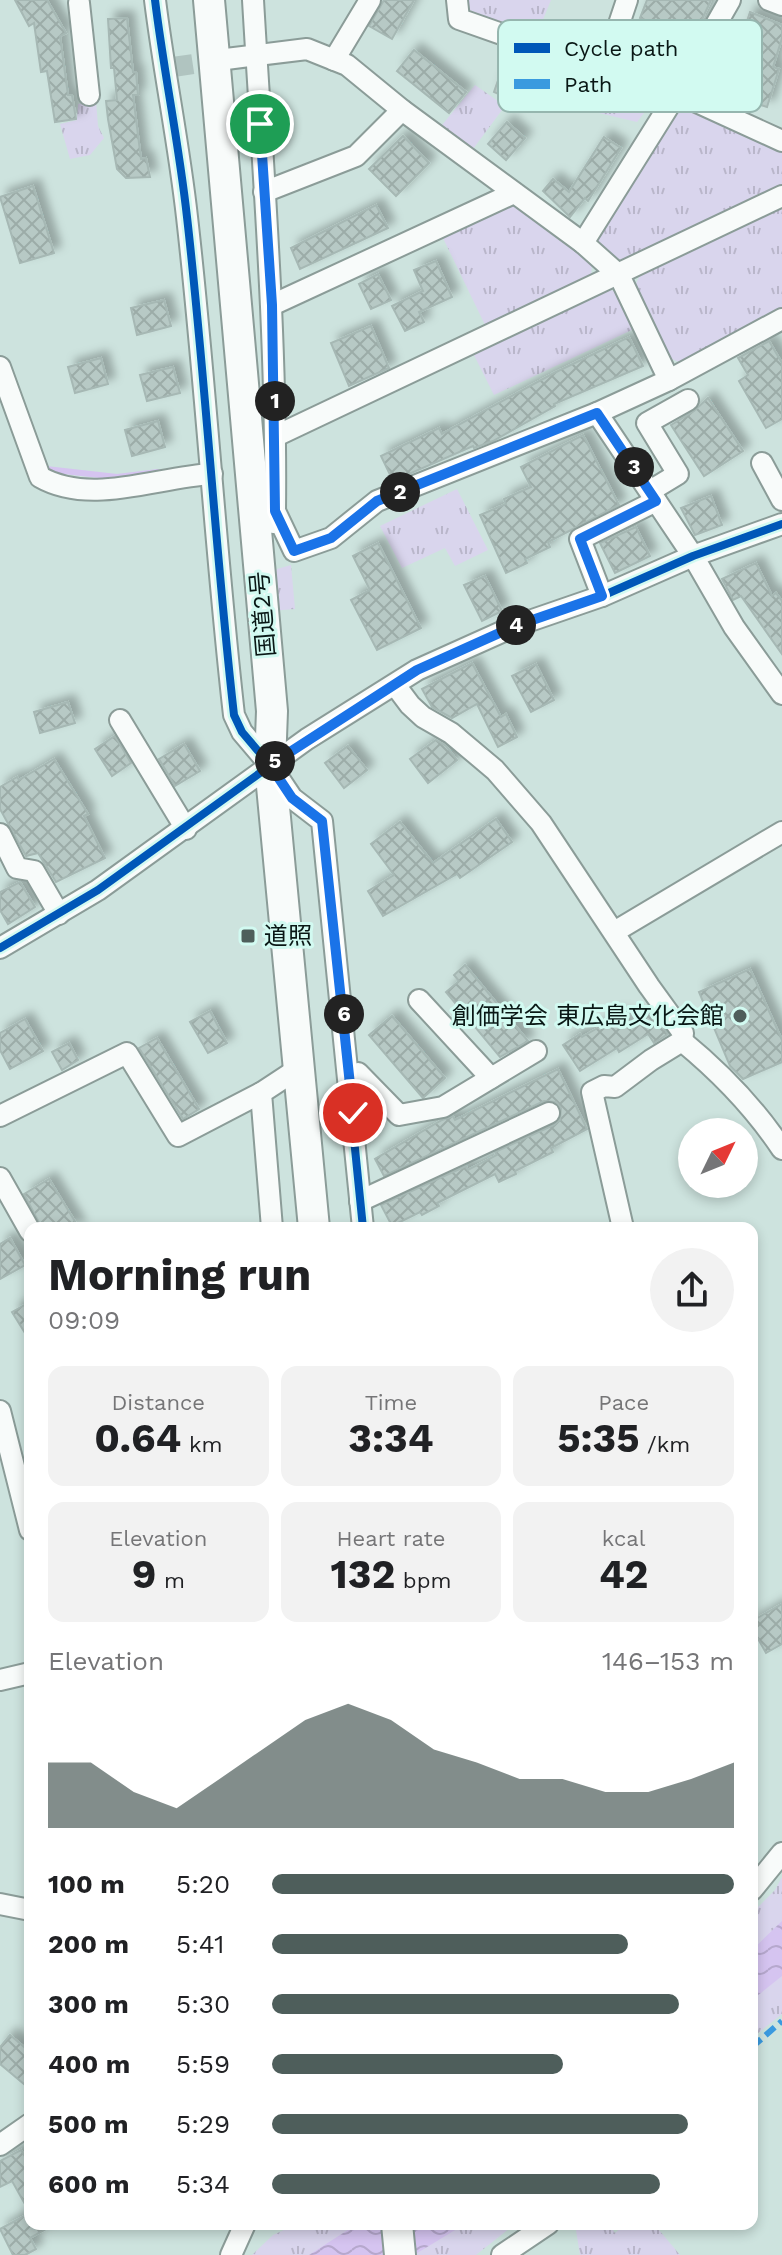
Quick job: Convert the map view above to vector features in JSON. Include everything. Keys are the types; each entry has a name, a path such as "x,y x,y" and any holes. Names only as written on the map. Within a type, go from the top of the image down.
{"highway":[{"name":"国道2号","path":"209,0 272,711 270,765 313,1222"},
{"path":"398,2230 400,2255"}],"street":[{"path":"155,0 168,68 187,214 212,474 219,584 234,715 242,732 292,798 322,821 362,1222"},
{"path":"253,0 272,305 276,436 275,511 260,578"},
{"path":"334,60 370,0"},
{"path":"457,0 459,19 498,33"},
{"path":"620,20 627,0"},
{"path":"719,20 730,0"},
{"path":"769,0 782,5"},
{"path":"86,1 89,95"},
{"path":"226,59 307,49 347,65 402,110 583,243 619,275 669,380"},
{"path":"264,192 356,156 402,110"},
{"path":"583,243 665,112"},
{"path":"719,112 782,141"},
{"path":"272,305 514,193"},
{"path":"276,436 782,196"},
{"path":"275,511 294,551 331,538 377,501 597,413 669,380 782,319"},
{"path":"0,367 40,477 59,488 121,488 212,474"},
{"path":"602,596 580,539 653,496 678,474 647,423 688,400"},
{"path":"597,413 693,556 734,627 782,694"},
{"path":"762,463 782,500"},
{"path":"0,948 98,890 270,765 417,670 515,626 602,596 693,556 782,524"},
{"path":"395,685 423,717 451,733 495,770 541,823 683,1033 682,1041"},
{"path":"120,720 186,829"},
{"path":"614,932 782,832"},
{"path":"0,834 17,868 34,871 59,914"},
{"path":"419,1000 491,1078"},
{"path":"682,1041 715,1068 760,1116 782,1149"},
{"path":"622,1222 592,1092 604,1086 615,1087 682,1041"},
{"path":"358,1073 399,1115 443,1107 536,1051"},
{"path":"0,1116 127,1053 178,1136 261,1093 299,1068"},
{"path":"261,1093 272,1222"},
{"path":"360,1201 549,1113"},
{"path":"0,1178 25,1222"},
{"path":"0,1411 24,1506"},
{"path":"0,1680 24,1674"},
{"path":"758,1883 782,1853"},
{"path":"0,1904 24,1909"},
{"path":"0,2145 24,2128"},
{"path":"231,2255 242,2230"},
{"path":"384,2230 386,2255"},
{"path":"411,2230 413,2255"},
{"path":"502,2255 539,2230"}],"green space":[{"path":"468,0 551,0 543,20 498,20 498,22 470,10"},
{"path":"475,85 498,101 498,112 501,112 473,149 442,125"},
{"path":"96,101 98,126 104,138 90,155 70,159 60,124 77,120 78,104"},
{"path":"594,112 645,112 637,122"},
{"path":"699,112 782,148 782,186 628,261 612,257 601,246 597,235 675,114"},
{"path":"509,202 517,203 592,261 591,279 487,329 442,236"},
{"path":"782,208 782,311 683,364 670,358 635,286 640,275"},
{"path":"605,289 620,292 636,328 494,395 472,351"},
{"path":"457,489 488,550 455,566 445,548 402,568 380,526"},
{"path":"291,565 295,609 271,611 269,586 277,569"},
{"path":"782,1877 782,2014 758,2033 758,1907 775,1890"},
{"path":"284,2230 507,2230 476,2255 252,2255 273,2235"},
{"path":"576,2230 613,2230 615,2233 619,2230 659,2230 680,2255 580,2255"}],"water":[{"path":"782,1921 782,1976 758,1995 758,1944"},
{"path":"348,2230 455,2230 414,2255 309,2255"}],"building":[{"path":"15,0 47,0 66,33 60,36 68,95 72,95 76,119 55,122 47,71 41,72 34,23 29,26"},
{"path":"384,0 414,0 392,39 369,26"},
{"path":"647,0 711,0 702,20 640,18"},
{"path":"750,12 782,25 782,38 773,67 779,69 767,107 762,105 762,20 747,20"},
{"path":"127,18 133,72 136,72 138,95 133,95 141,159 146,158 150,177 126,178 117,169 108,119 106,101 117,100 114,68 111,68 108,19"},
{"path":"414,50 466,92 449,113 397,71"},
{"path":"507,122 525,138 506,160 488,144"},
{"path":"403,136 429,163 396,196 369,169"},
{"path":"604,137 621,148 588,201 585,198 570,217 543,191 553,179 569,192"},
{"path":"33,186 54,253 20,263 0,197"},
{"path":"376,205 388,228 300,269 291,248"},
{"path":"436,261 452,297 419,312 424,322 405,331 392,306 423,291 414,270"},
{"path":"378,274 391,300 371,309 359,284"},
{"path":"164,300 171,326 137,335 131,308"},
{"path":"371,326 389,368 349,386 331,343"},
{"path":"629,337 643,366 554,404 493,441 473,446 393,481 381,456 439,428 442,434 554,373"},
{"path":"769,341 782,363 782,419 766,428 739,381 748,375 738,358"},
{"path":"101,358 108,384 75,393 68,367"},
{"path":"173,367 180,393 147,401 140,375"},
{"path":"708,398 743,451 704,476 671,425"},
{"path":"158,421 165,447 132,456 125,430"},
{"path":"583,435 619,505 548,542 550,547 506,573 480,515 506,504 504,499 531,487 521,467"},
{"path":"711,496 722,525 695,535 681,508"},
{"path":"636,527 650,556 615,573 600,543"},
{"path":"378,543 421,628 377,650 351,600 370,590 353,556"},
{"path":"756,563 772,596 776,593 782,601 782,654 741,596 733,600 722,579"},
{"path":"485,576 502,611 482,621 464,585"},
{"path":"472,663 501,717 506,714 517,737 498,747 477,704 452,718 432,707 422,689"},
{"path":"536,664 554,700 531,712 512,676"},
{"path":"68,702 75,723 40,733 34,712"},
{"path":"115,736 131,763 112,776 95,749"},
{"path":"436,740 446,746 457,760 428,783 410,759"},
{"path":"184,744 200,771 175,786 159,759"},
{"path":"348,746 367,770 344,788 325,763"},
{"path":"54,759 88,814 84,816 105,858 56,882 38,853 26,856 0,809 0,787 17,777 19,780"},
{"path":"496,819 512,842 460,878 457,874 383,916 368,891 394,875 371,844 400,822 433,863"},
{"path":"20,882 35,907 8,924 0,910 0,892"},
{"path":"465,965 528,1041 500,1057 446,992 459,981 454,975"},
{"name":"創価学会 東広島文化会館","path":"750,969 782,1040 782,1062 743,1079 730,1066 699,992"},
{"path":"210,1011 227,1043 208,1053 190,1022"},
{"path":"652,1012 668,1034 654,1043 648,1034 619,1052 617,1048 580,1071 563,1045 620,1015 628,1028"},
{"path":"392,1016 445,1078 423,1098 369,1035"},
{"path":"25,1019 43,1051 10,1069 0,1050 0,1033"},
{"path":"157,1038 199,1109 183,1119 139,1048"},
{"path":"69,1043 78,1060 62,1070 52,1052"},
{"path":"558,1069 587,1129 551,1148 553,1152 515,1171 516,1174 499,1182 495,1174 437,1203 439,1206 422,1215 420,1212 400,1222 390,1222 381,1205 466,1166 468,1170 497,1155 495,1152 554,1125 560,1120 561,1108 556,1102 544,1101 384,1176 375,1159 442,1120 453,1116 455,1120"},
{"path":"49,1179 75,1222 39,1222 24,1194"},
{"path":"10,1238 24,1266 0,1279 0,1244"},
{"path":"24,1305 24,1331 12,1312"},
{"path":"782,1604 782,1644 766,1653 758,1639 758,1618"},
{"path":"10,2035 24,2047 24,2084 0,2064 0,2047"},
{"path":"21,2150 24,2155 24,2202 12,2181 0,2187 0,2161"},
{"path":"24,2216 24,2230 44,2230 30,2238 36,2249 25,2255 13,2255 0,2229"}],"waterway":[{"path":"46,469 117,477 158,472"}],"tunnel":[{"path":"173,67 226,59"}],"marked path":[{"path":"758,2042 782,2021"}],"cycle path":[{"path":"155,0 187,217 234,715 242,732 292,798 322,821 362,1222"},
{"path":"0,948 98,890 307,739 417,670 515,626 602,596 693,556 782,524"}],"place":[{"name":"道照","path":"248,936"},
{"name":"創価学会 東広島文化会館","path":"740,1016"}],"route":[{"path":"260,124 272,305 275,511 294,551 331,538 377,501 597,413 656,501 580,539 602,596 515,626 417,670 270,765 292,798 322,821 353,1113"}]}
